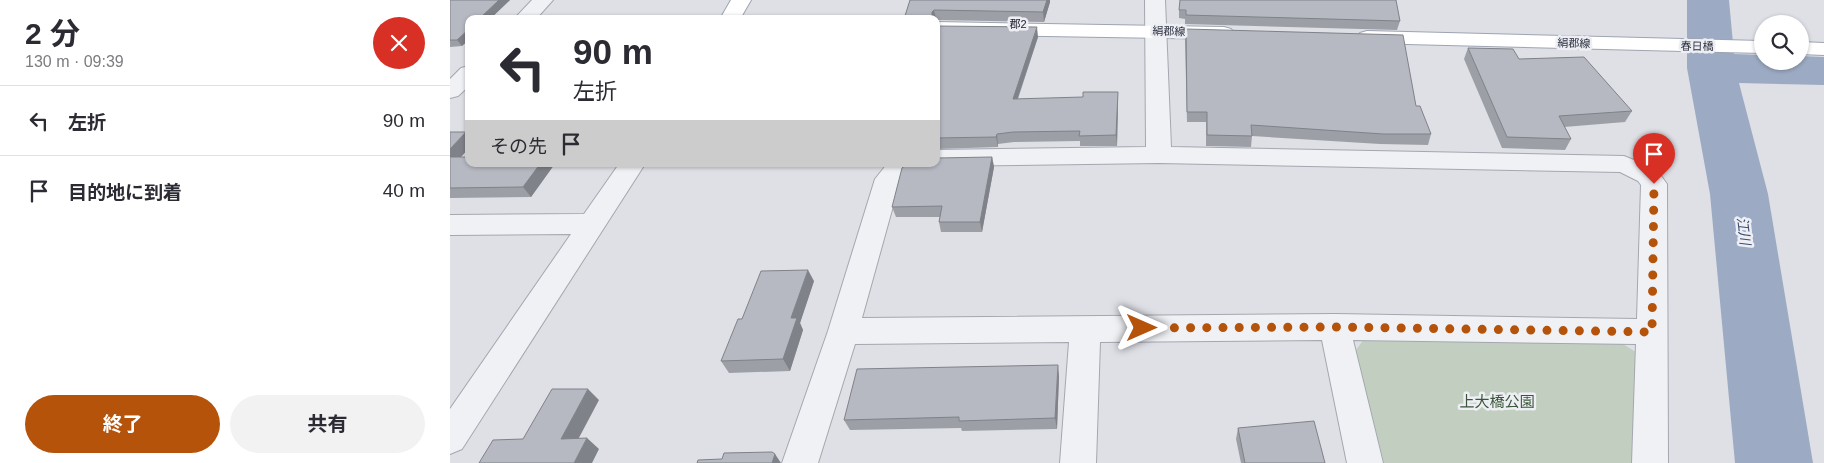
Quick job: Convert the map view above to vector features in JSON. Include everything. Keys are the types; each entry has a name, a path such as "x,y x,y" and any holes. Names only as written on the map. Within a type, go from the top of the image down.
{"main road":[{"path":"733,15 742,0"},
{"name":"絹郡線","path":"940,28 1243,33"},
{"name":"絹郡線","path":"1351,36 1642,45"},
{"name":"春日橋","path":"1642,45 1754,47"},
{"path":"1809,48 1824,49"}],"street":[{"path":"528,15 543,0"},
{"path":"1154,0 1159,155"},
{"path":"450,91 465,77"},
{"path":"940,158 1159,155 1624,164 1647,175 1654,184 1650,463"},
{"path":"450,438 630,167"},
{"path":"800,463 843,331 888,179 898,167"},
{"path":"450,225 592,224"},
{"path":"843,331 1335,327 1652,332"},
{"path":"1335,327 1365,463"},
{"path":"1078,463 1085,329"}],"green space":[{"name":"上大橋公園","path":"1364,339 1615,339 1639,354 1633,463 1384,463 1356,350"}],"building":[{"path":"450,0 499,0 483,15 465,15 465,33 457,40 450,40"},
{"path":"910,0 1047,0 1043,12 934,10 932,15 905,15"},
{"path":"1180,0 1396,0 1400,21 1186,15 1186,10 1179,10"},
{"path":"940,26 1037,27 1013,99 1083,97 1083,92 1118,92 1116,135 1079,136 1080,131 1013,132 997,134 996,137 940,138"},
{"path":"1186,29 1403,35 1416,106 1420,106 1431,134 1383,134 1251,125 1252,136 1207,135 1207,112 1187,112"},
{"path":"1468,48 1513,49 1519,59 1584,57 1632,111 1559,116 1571,139 1507,137"},
{"path":"450,132 465,132 465,133 450,149"},
{"path":"450,157 465,157 465,167 538,167 523,187 450,188"},
{"path":"992,157 980,222 939,222 942,206 892,207 902,168 940,167 940,158"},
{"path":"808,270 791,318 797,318 783,359 721,361 738,319 742,319 761,271"},
{"path":"1058,365 1055,418 959,421 959,417 844,420 857,369"},
{"path":"552,389 588,389 561,439 587,438 574,463 479,463 493,440 523,439"},
{"path":"1314,421 1325,463 1245,463 1238,428"},
{"path":"772,452 775,454 772,463 697,463 698,460 722,459 724,453"}],"waterway":[{"name":"江川","path":"1708,0 1711,68"},
{"path":"1711,68 1824,71"},
{"name":"江川","path":"1711,68 1739,194 1774,463"}],"district":[{"name":"郡2","path":"1018,24"}],"route":[{"path":"1142,328 1335,327 1652,332 1654,184"}]}
